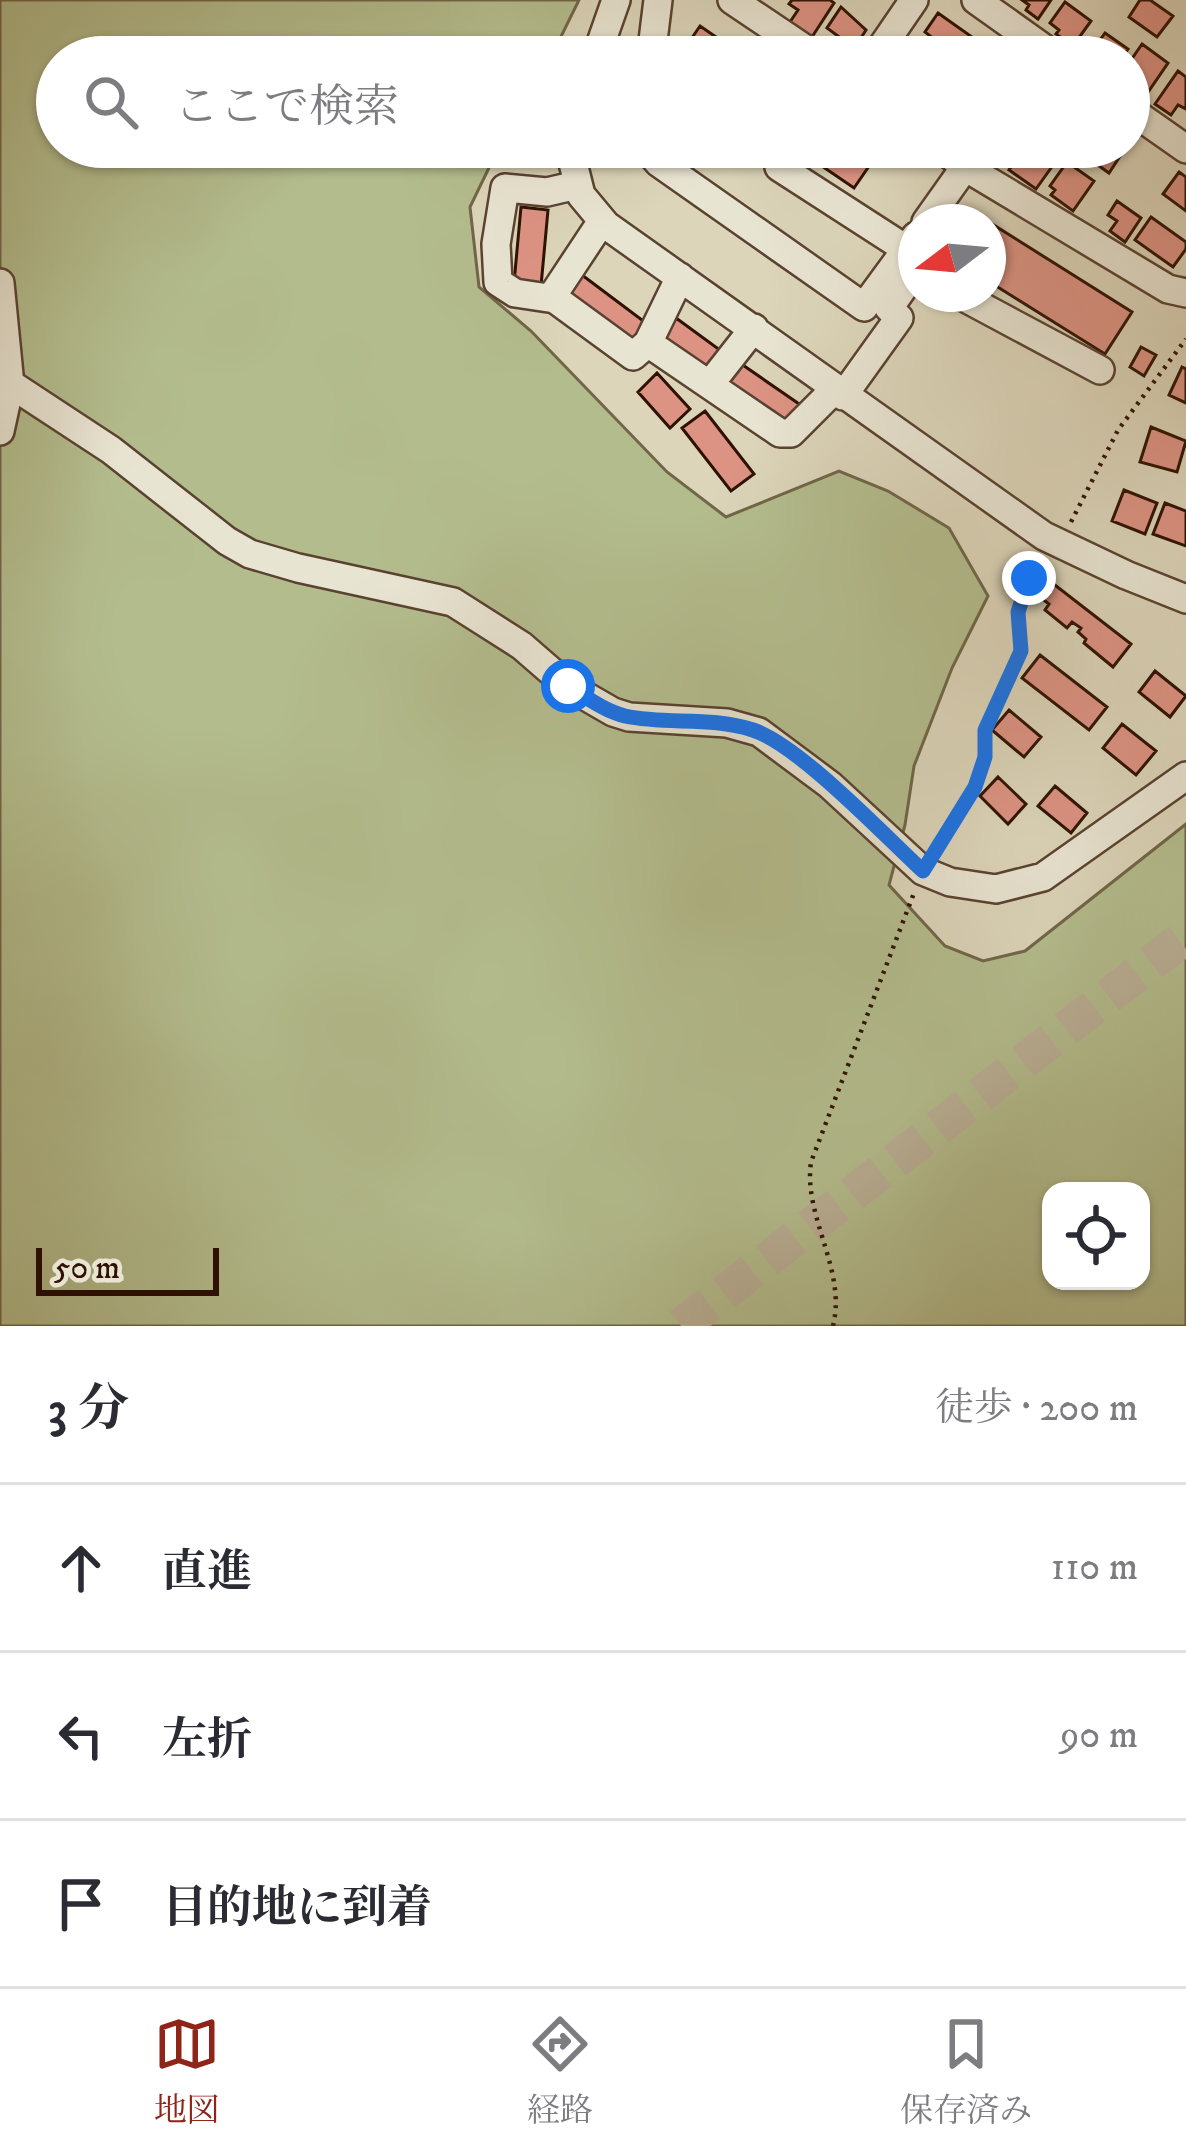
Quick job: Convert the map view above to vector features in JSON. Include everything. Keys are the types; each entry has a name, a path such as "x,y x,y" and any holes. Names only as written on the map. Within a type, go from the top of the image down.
{"street":[{"path":"603,36 616,0"},
{"path":"654,36 658,0"},
{"path":"732,0 786,36"},
{"path":"889,36 914,0"},
{"path":"976,0 1027,36"},
{"path":"1150,124 1186,149"},
{"path":"574,168 590,210 602,221 840,392 1060,543 1186,599"},
{"path":"665,168 864,308 898,271"},
{"path":"780,168 898,250"},
{"path":"939,204 964,168"},
{"path":"967,168 1168,290 1186,293"},
{"path":"577,184 547,192 505,188 496,244 498,282 515,293 551,298 634,356 648,343 680,277"},
{"path":"551,298 602,221"},
{"path":"0,283 5,381 0,431"},
{"path":"648,343 780,433 790,434 840,392 899,318 889,308 898,287"},
{"path":"992,312 1100,370"},
{"path":"710,384 754,328"},
{"path":"5,381 111,450 250,554 453,602 522,646 568,686 613,712 728,723 759,732 830,785 923,871 950,882 984,888 1029,883 1186,776"}],"path":[{"path":"833,1326 834,1280 808,1181 811,1162 923,871 975,787 985,757 985,730 1021,651 1018,612 1029,578 1060,543 1118,430 1186,339"}],"green space":[{"path":"0,0 579,0 561,36 36,36 36,168 489,168 470,207 479,287 531,331 667,472 726,517 839,471 888,491 949,528 988,596 952,668 914,766 889,885 945,946 983,961 1025,951 1186,824 1186,1326 0,1326"}],"building":[{"path":"792,0 834,3 813,36 790,22 798,10 789,4"},
{"path":"1022,0 1051,0 1038,19"},
{"path":"1140,0 1150,0 1173,16 1157,37 1129,17"},
{"path":"1065,2 1091,21 1080,36 1059,36 1050,23"},
{"path":"841,7 866,30 862,36 838,36 827,28"},
{"path":"938,13 971,36 930,36 925,32"},
{"path":"700,26 715,36 693,36"},
{"path":"1150,50 1168,63 1150,89"},
{"path":"1178,71 1186,77 1186,109 1178,105 1171,115 1155,104"},
{"path":"825,168 868,168 854,188"},
{"path":"1010,168 1051,168 1036,189"},
{"path":"1063,168 1076,168 1094,181 1073,211 1051,195 1055,190 1050,186"},
{"path":"1179,172 1186,177 1186,211 1163,194"},
{"path":"1117,201 1141,218 1125,242 1110,231 1117,221 1108,215"},
{"path":"521,207 548,210 541,286 514,283"},
{"path":"1151,217 1186,242 1173,267 1135,240"},
{"path":"1006,233 1132,312 1105,354 1006,292"},
{"path":"582,275 646,323 629,346 565,298"},
{"path":"676,318 724,353 709,375 660,340"},
{"path":"1141,347 1156,355 1144,376 1130,367"},
{"path":"737,361 802,406 786,429 721,383"},
{"path":"1182,367 1186,369 1186,403 1169,395"},
{"path":"657,373 690,409 670,428 638,392"},
{"path":"705,411 754,474 731,491 682,428"},
{"path":"1151,427 1186,441 1177,472 1140,462"},
{"path":"1124,490 1157,503 1145,534 1112,521"},
{"path":"1165,503 1186,511 1186,546 1153,534"},
{"path":"1051,582 1131,644 1113,667 1084,643 1086,639 1078,632 1081,628 1072,622 1067,628 1045,610 1049,604 1040,597"},
{"path":"1040,655 1107,707 1089,730 1022,678"},
{"path":"1155,671 1186,696 1170,717 1139,692"},
{"path":"1009,710 1041,737 1024,757 992,730"},
{"path":"1122,724 1156,751 1136,775 1103,748"},
{"path":"998,777 1026,804 1008,824 980,796"},
{"path":"1055,786 1087,813 1071,833 1038,806"}],"tunnel":[{"path":"681,1326 1186,936"}],"route":[{"path":"568,686 628,717 690,718 759,732 830,785 923,871 975,787 985,757 985,730 1021,651 1018,612 1029,578"}]}
